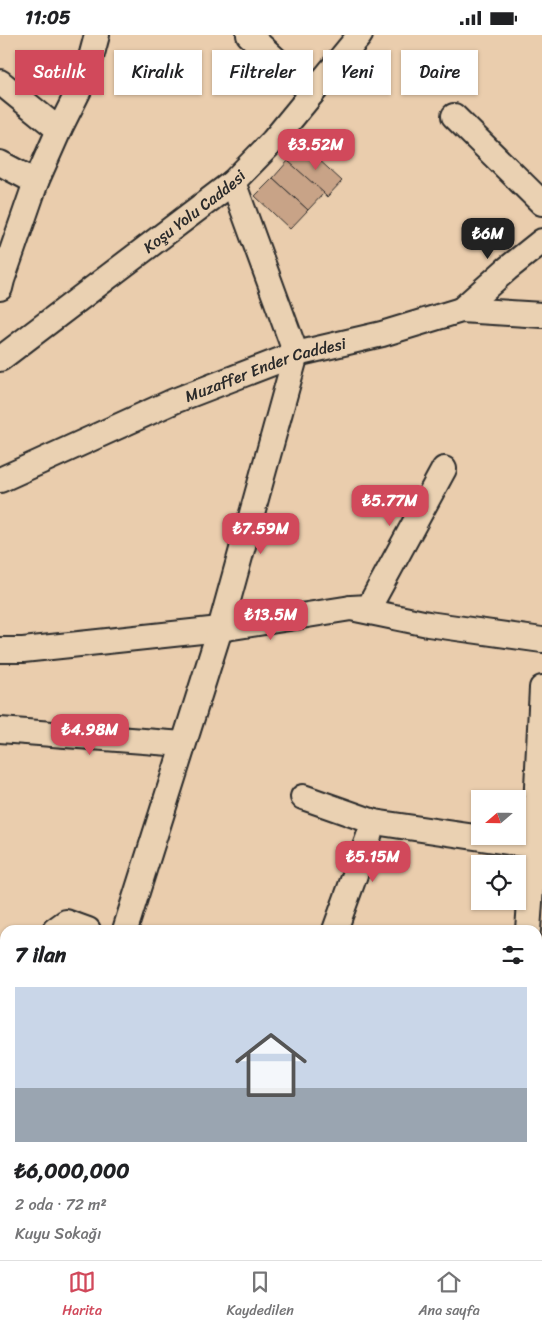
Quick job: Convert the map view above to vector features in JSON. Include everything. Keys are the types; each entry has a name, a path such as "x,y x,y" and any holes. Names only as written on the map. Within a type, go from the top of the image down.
{"street":[{"path":"0,288 36,181 86,76 97,35"},
{"path":"249,35 265,50"},
{"name":"Koşu Yolu Caddesi","path":"313,92 360,35"},
{"path":"0,82 59,130"},
{"name":"Koşu Yolu Caddesi","path":"0,359 234,182 273,141 310,95"},
{"path":"454,115 542,203"},
{"path":"0,163 36,181"},
{"path":"127,925 220,629 296,354 234,182"},
{"path":"461,310 542,241"},
{"name":"Muzaffer Ender Caddesi","path":"0,480 174,401 296,354 382,334 461,310 542,315"},
{"path":"0,650 23,650 220,629 351,608 369,607 444,469"},
{"path":"351,608 428,624 542,640"},
{"path":"529,925 538,846 542,688"},
{"path":"0,730 183,744"},
{"path":"303,797 374,822 538,846"},
{"path":"337,925 374,822"},
{"path":"62,925 66,922 74,925"}],"building":[{"path":"304,146 342,181 327,197 289,162"},
{"path":"288,161 324,193 308,210 273,178"},
{"path":"273,178 308,210 290,229 255,196"}]}
